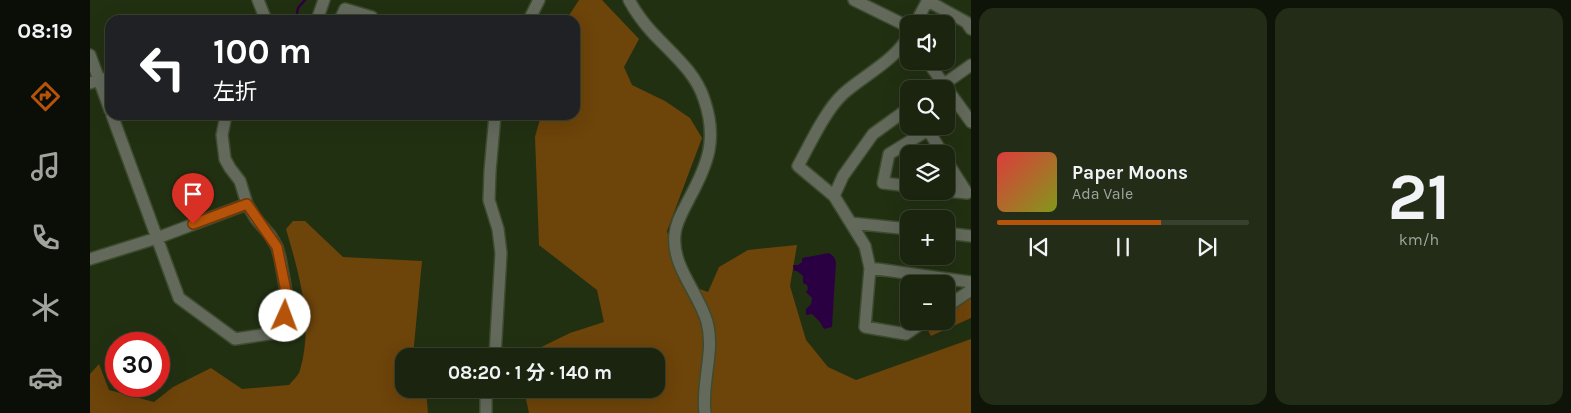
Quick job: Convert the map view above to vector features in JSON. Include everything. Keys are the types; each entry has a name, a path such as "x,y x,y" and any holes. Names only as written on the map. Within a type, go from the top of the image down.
{"street":[{"path":"258,0 264,15"},
{"path":"319,15 324,0"},
{"path":"532,15 539,0"},
{"path":"628,0 650,30 693,75 704,98 710,120 712,133 706,166 680,216 674,236 680,265 702,307 710,337 704,398 706,413"},
{"path":"854,0 900,22"},
{"path":"879,11 885,0"},
{"path":"920,15 928,0 966,22 971,29"},
{"path":"342,15 345,9 365,15"},
{"path":"900,53 842,96 822,123 798,166 834,196 865,246 870,268 865,327 906,334 912,330"},
{"path":"90,55 105,95"},
{"path":"949,80 971,65"},
{"path":"955,103 971,122"},
{"path":"834,196 843,176 873,134 900,114"},
{"path":"114,120 180,298 235,339 282,332 286,298 280,258 277,247 247,204 240,181 225,159 222,135 225,120"},
{"path":"495,120 489,200 498,229 501,253 495,348"},
{"path":"904,145 928,130 937,145"},
{"path":"900,147 889,154 883,183 900,185"},
{"path":"955,173 969,193"},
{"path":"955,192 969,193"},
{"path":"90,259 157,238 247,204"},
{"path":"851,222 900,228"},
{"path":"955,234 971,236"},
{"path":"870,268 971,282"},
{"path":"955,301 971,290"},
{"path":"486,398 486,413"}],"shaded area":[{"path":"579,0 602,0 639,39 624,67 632,85 665,101 690,118 702,138 667,231 680,282 708,292 719,267 748,250 797,245 790,286 806,340 828,367 856,380 971,339 971,413 529,413 526,398 665,398 665,348 539,348 570,333 604,322 597,290 539,245 535,137 540,120 580,120 580,15 569,15"},
{"path":"293,221 305,221 343,257 422,261 414,348 395,348 395,398 427,398 428,413 90,413 90,374 99,364 105,380 105,397 135,397 154,402 160,397 170,397 170,389 173,387 211,368 242,389 289,385 299,372 306,334 300,281 286,229"},
{"path":"829,253 836,262 832,327 824,329 812,314 806,315 806,309 811,304 812,298 806,292 808,289 807,285 803,283 803,276 794,271 793,265 798,265 802,262 802,258"},
{"path":"971,294 971,318 955,325 955,305"},
{"path":"928,330 944,330 931,336"}],"waterway":[{"path":"297,15 298,8 305,0"}],"route":[{"path":"193,224 247,204 277,247 286,291 287,306 285,316"}]}
